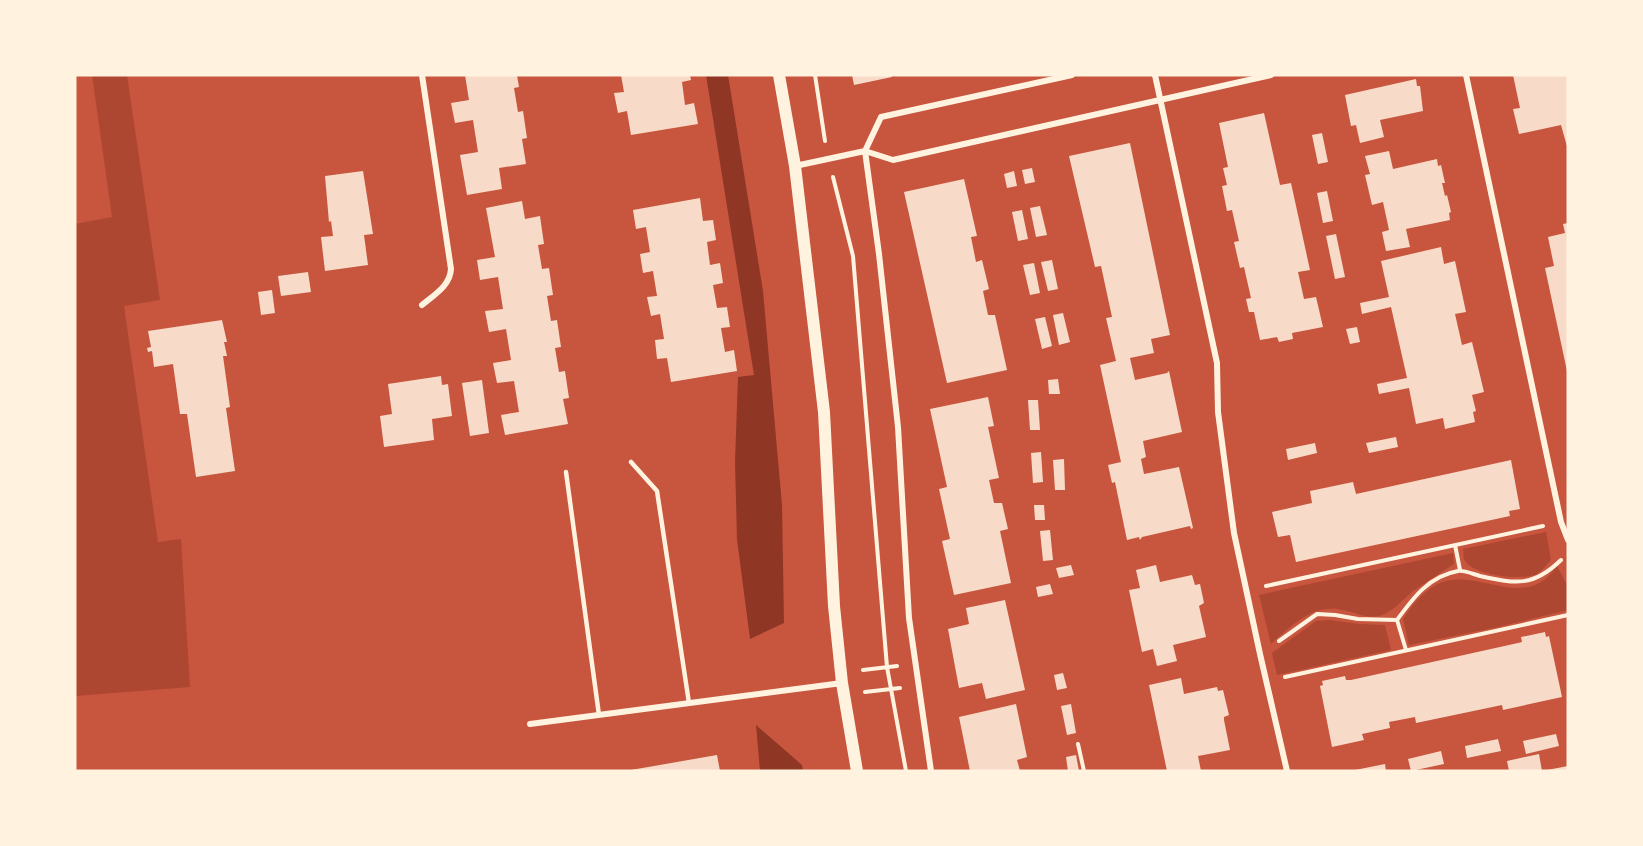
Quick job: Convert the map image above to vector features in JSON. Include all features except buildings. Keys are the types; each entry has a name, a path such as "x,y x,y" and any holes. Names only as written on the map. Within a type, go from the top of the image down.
{"main road":[{"path":"779,75 795,166 824,412 834,606 842,683 857,771"}],"street":[{"path":"422,75 451,269 451,278 445,286 422,305"},
{"path":"932,771 909,618 898,427 865,151 881,117 1072,75"},
{"path":"1155,75 1217,363 1218,412 1234,533 1287,771"},
{"path":"795,166 865,151 893,160 1271,75"},
{"path":"1466,75 1561,522 1568,540"},
{"path":"530,724 842,683"}],"lane":[{"path":"631,462 657,491 689,703"},
{"path":"566,472 599,715"}],"path":[{"path":"815,75 828,160 854,256 887,667 906,771"},
{"path":"1246,590 1561,522"},
{"path":"1455,545 1460,570"},
{"path":"1397,620 1418,592 1438,578 1460,570 1524,583 1547,573 1568,553"},
{"path":"1260,654 1317,614 1358,620 1397,620"},
{"path":"1267,682 1568,615"},
{"path":"1397,620 1406,650"},
{"path":"842,683 862,670 915,664"},
{"path":"842,683 866,692 919,686"},
{"path":"1078,744 1084,771"}],"shaded area":[{"path":"92,75 127,75 160,300 124,306 158,542 181,539 190,687 75,696 75,224 112,217"},
{"path":"706,75 728,75 763,291 782,505 784,623 750,639 737,539 735,462 738,377 754,375"},
{"path":"1546,532 1551,560 1537,574 1520,577 1498,576 1477,570 1464,559 1463,549"},
{"path":"1453,553 1454,564 1384,614 1370,617 1332,608 1322,609 1304,617 1271,644 1259,595"},
{"path":"1557,566 1568,587 1568,610 1409,645 1403,619 1431,588 1447,581 1463,580 1513,588 1529,587 1543,580"},
{"path":"1316,621 1385,625 1391,650 1277,675 1272,653"},
{"path":"756,725 802,765 803,771 760,771"}]}
